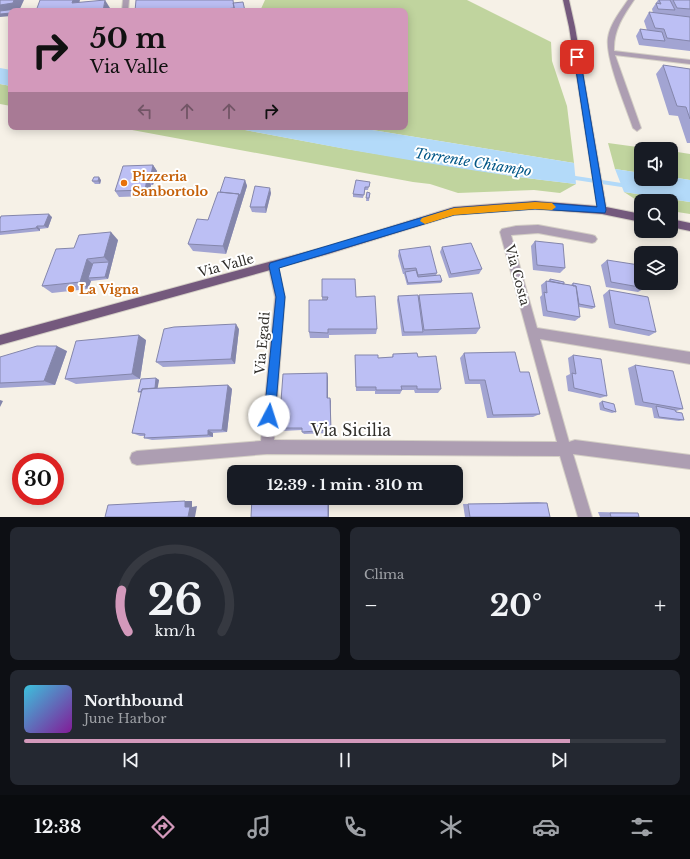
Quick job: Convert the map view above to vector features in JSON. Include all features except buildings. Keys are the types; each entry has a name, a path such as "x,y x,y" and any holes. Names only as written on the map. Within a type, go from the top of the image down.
{"main road":[{"path":"566,0 593,148 602,210"},
{"name":"Via Valle","path":"0,340 80,317 273,266 454,212 535,205 602,210 634,217"},
{"path":"678,224 690,227"}],"street":[{"path":"632,0 618,18 609,40 611,53 638,128"},
{"path":"611,53 690,62"},
{"name":"Via Costa","path":"585,517 506,232 519,228 531,227 592,239"},
{"name":"Via Egadi","path":"266,447 280,297 273,266"},
{"path":"534,333 690,358"},
{"name":"Via Sicilia","path":"138,458 266,447 565,449"},
{"path":"565,449 575,448 690,462"}],"green space":[{"path":"265,0 467,0 551,42 552,61 567,106 574,163 372,130 408,130 408,8 261,8"},
{"path":"0,84 8,85 8,105 0,104"},
{"path":"132,130 245,130 347,149 518,177 576,184 560,193 534,190 458,193 430,184"},
{"path":"608,143 634,147 634,172 615,169"},
{"path":"678,152 690,154 690,180 678,178"},
{"path":"624,192 637,194 634,194 634,198"},
{"path":"678,200 690,202 690,214 678,212"}],"water":[{"path":"0,68 8,69 8,85 0,84"},
{"path":"245,130 372,130 574,163 576,184 489,173"},
{"path":"615,169 634,172 634,186 678,186 678,178 690,180 690,202 678,200 678,194 637,194 624,192"}],"waterway":[{"name":"Torrente Chiampo","path":"569,177 628,186"}],"slow traffic":[{"path":"425,221 454,212 498,207 535,205 552,207"}],"place":[{"name":"Pizzeria Sanbortolo","path":"124,183"},
{"name":"La Vigna","path":"71,289"}],"route":[{"path":"269,416 280,297 273,266 454,212 535,205 602,210 577,57"}]}
